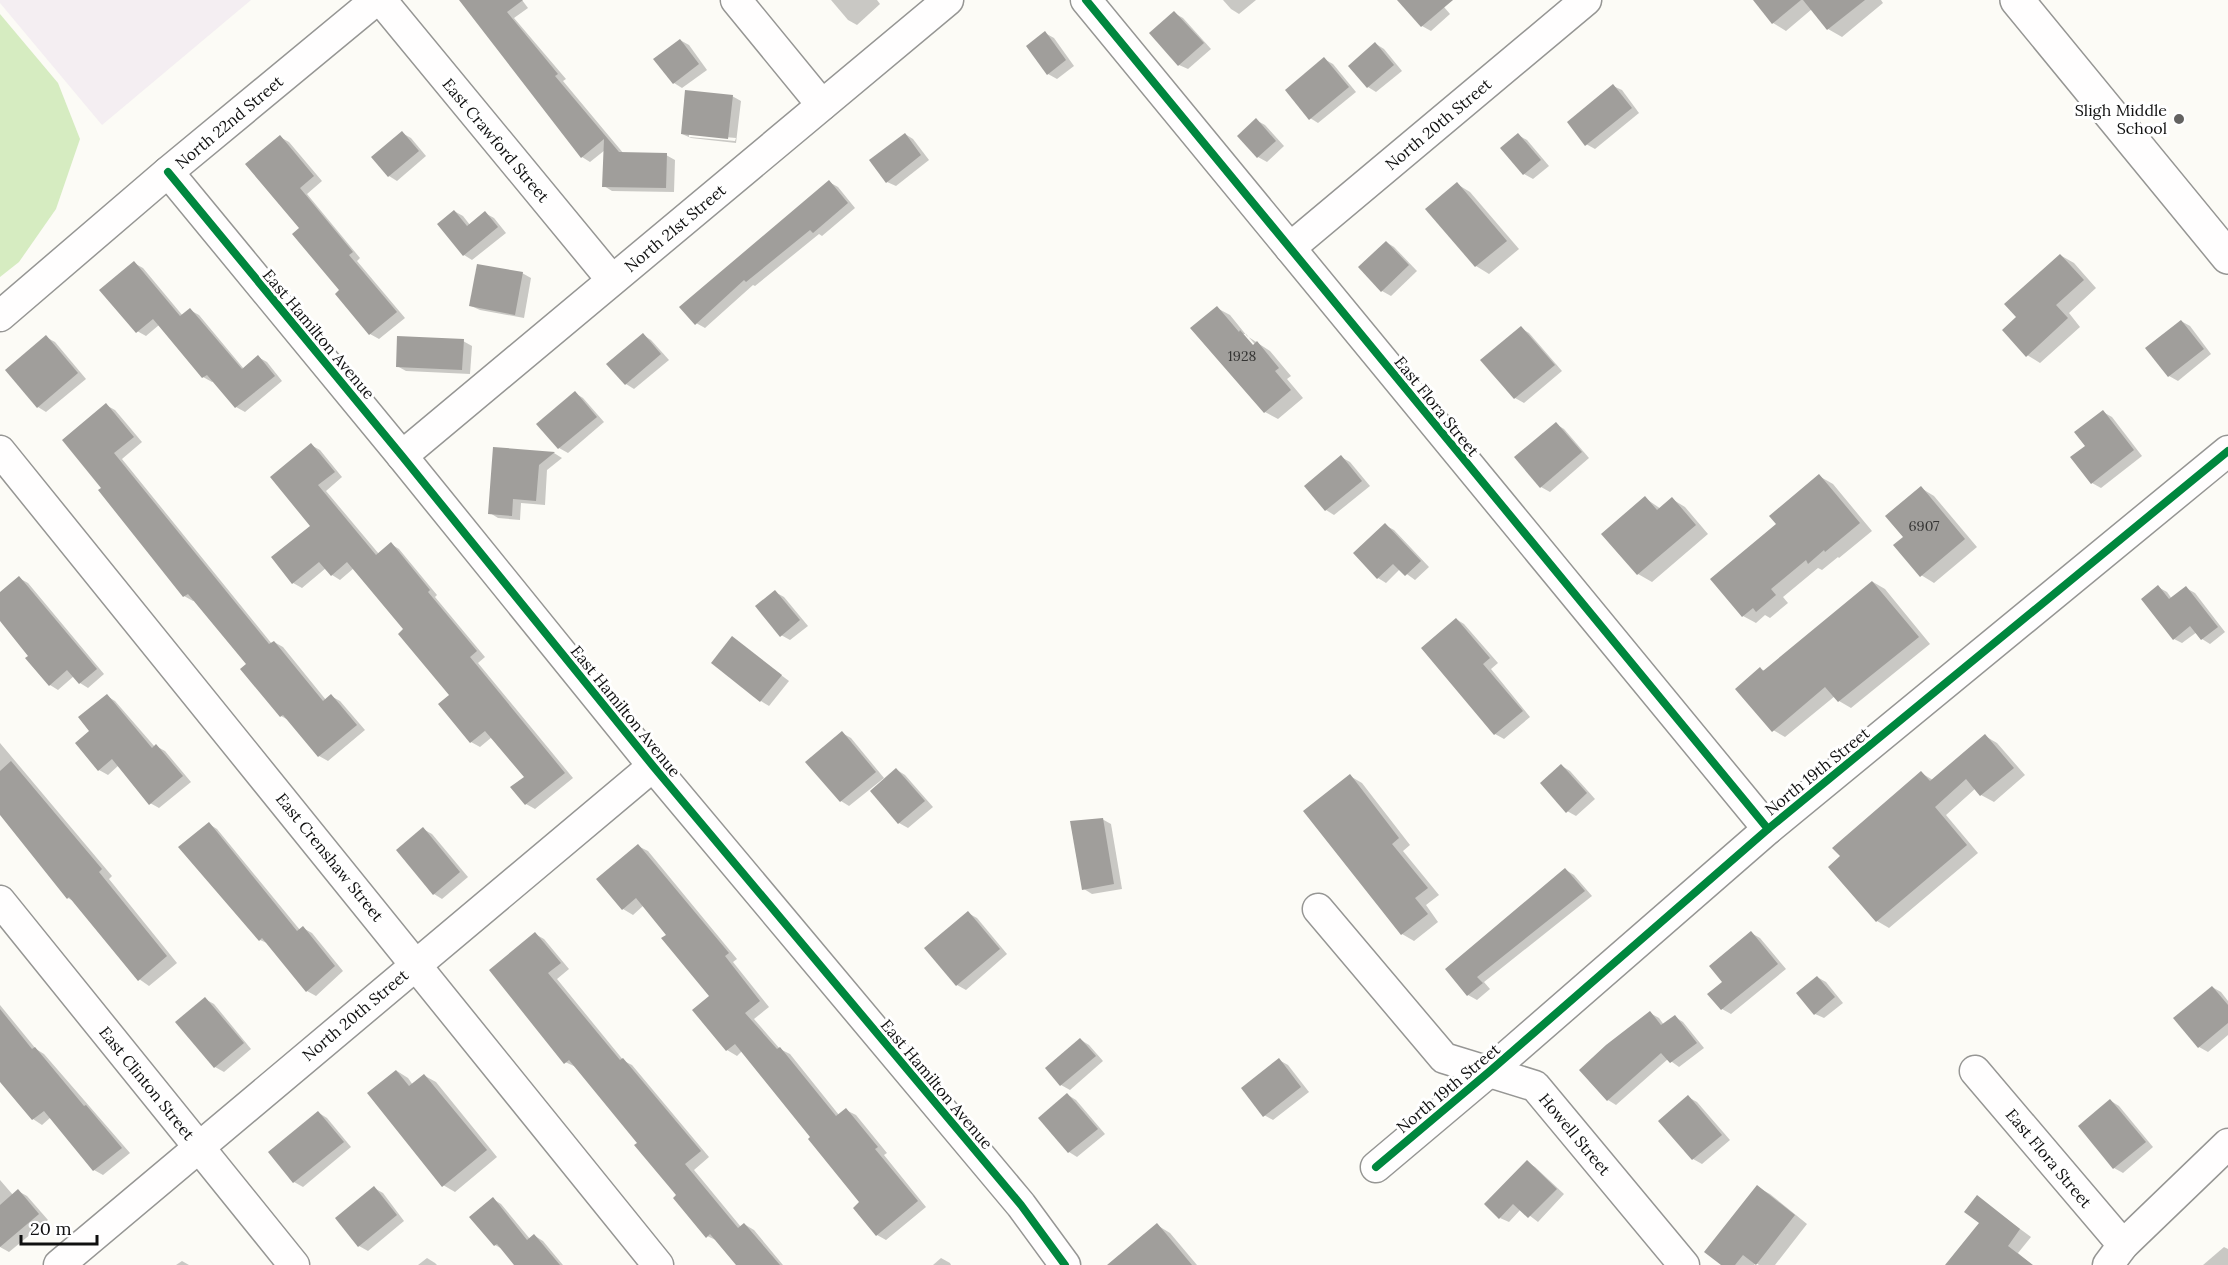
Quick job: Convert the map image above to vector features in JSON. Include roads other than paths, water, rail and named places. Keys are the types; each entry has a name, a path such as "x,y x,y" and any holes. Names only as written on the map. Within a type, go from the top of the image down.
{"street":[{"name":"North 22nd Street","path":"0,316 168,172 376,0"},
{"name":"East Crawford Street","path":"381,0 612,280"},
{"path":"736,0 822,105"},
{"name":"North 21st Street","path":"402,456 948,0"},
{"name":"East Flora Street","path":"1086,0 1768,829"},
{"name":"North 20th Street","path":"1290,248 1586,0"},
{"path":"2017,0 2228,257"},
{"name":"East Hamilton Avenue","path":"168,172 653,766 1021,1205 1065,1265"},
{"name":"East Crenshaw Street","path":"0,451 658,1265"},
{"name":"North 19th Street","path":"1376,1167 1768,829 2228,451"},
{"name":"North 20th Street","path":"59,1265 653,766"},
{"name":"East Clinton Street","path":"0,901 294,1265"},
{"name":"Howell Street","path":"1318,909 1444,1058 1535,1086 1684,1265"},
{"name":"East Flora Street","path":"1975,1071 2116,1255"},
{"path":"2116,1255 2228,1144"}],"place":[{"name":"Sligh Middle School","path":"2179,119"}]}
